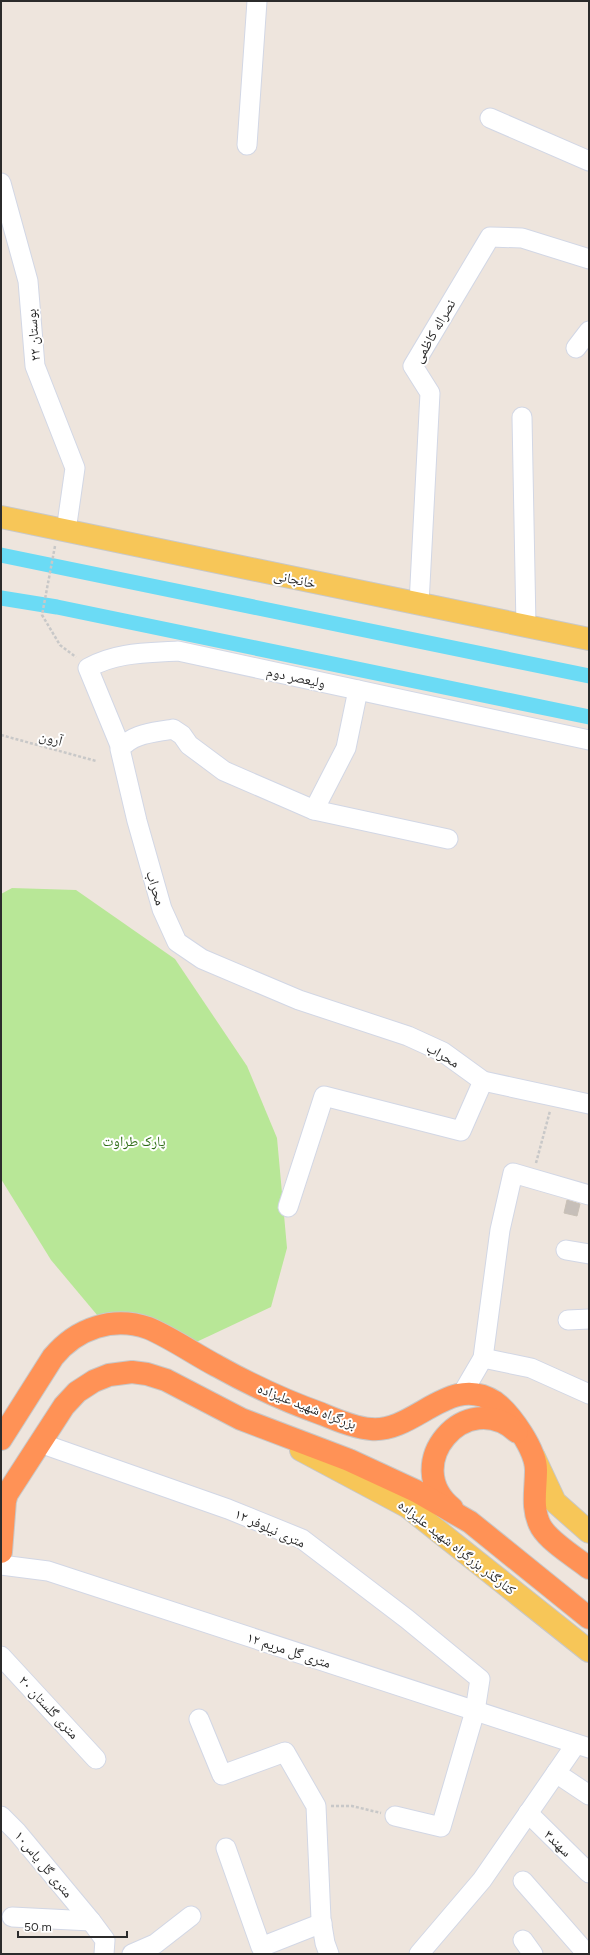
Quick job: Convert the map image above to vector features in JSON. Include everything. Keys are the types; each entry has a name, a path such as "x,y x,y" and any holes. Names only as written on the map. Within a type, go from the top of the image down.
{"highway":[{"name":"بزرگراه شهید علیزاده","path":"1,1439 51,1360 61,1348 83,1332 102,1325 113,1324 137,1325 152,1330 260,1389 311,1410 367,1429 383,1429 395,1425 447,1398 462,1394 480,1396 495,1402 507,1413 527,1444 536,1471 535,1508 540,1523 548,1535 589,1568"},
{"path":"1,1552 6,1498 67,1403 80,1389 94,1381 112,1374 132,1372 147,1374 169,1382 218,1409 252,1424 371,1469 416,1491 470,1522"},
{"path":"527,1444 504,1423 492,1419 467,1421 456,1426 446,1434 439,1444 433,1464 437,1488 446,1502 589,1618"}],"main road":[{"name":"خانجانی","path":"1,518 61,537 419,604 589,640"},
{"name":"کنارگذر بزرگراه شهید علیزاده","path":"252,1424 402,1503 589,1651"},
{"path":"527,1444 555,1502 589,1532"}],"street":[{"path":"247,145 258,1"},
{"path":"490,118 589,161"},
{"name":"بوستان ۲۲","path":"1,182 28,281 35,366 75,468 61,537"},
{"name":"نصراله کاظمی","path":"419,604 430,393 413,366 490,237 522,238 589,259"},
{"path":"576,348 589,332"},
{"path":"522,417 526,626"},
{"name":"ولیعصر دوم","path":"88,668 100,661 127,654 178,651 589,740"},
{"path":"88,668 121,748"},
{"path":"314,810 346,748 358,690"},
{"path":"121,748 127,740 172,729 182,735 189,745 224,771 314,810 448,839"},
{"name":"محراب","path":"121,748 137,822 162,909 178,942 202,960 299,1000 408,1036 443,1052 483,1081 589,1104"},
{"path":"288,1207 324,1096 461,1131 483,1081"},
{"path":"462,1394 483,1358 500,1230 513,1173 589,1195"},
{"path":"566,1250 589,1254"},
{"path":"568,1320 589,1319"},
{"path":"483,1358 531,1368 589,1394"},
{"name":"۱۲ متری نیلوفر","path":"40,1443 228,1509 302,1539 407,1620 480,1679 475,1711"},
{"name":"۱۲ متری گل مریم","path":"1,1564 48,1571 582,1746"},
{"name":"۲۰ متری گلستان","path":"1,1656 96,1759"},
{"path":"395,1816 441,1827 475,1711"},
{"path":"199,1719 222,1775 285,1752 316,1806 322,1923 325,1943 329,1954"},
{"path":"419,1954 482,1880 556,1773 582,1746"},
{"path":"556,1773 589,1795"},
{"name":"سهند۳","path":"528,1813 589,1873"},
{"name":"۱۰متری گل یاس","path":"1,1816 17,1832 92,1921 105,1940 104,1954"},
{"path":"226,1848 261,1947 322,1923"},
{"path":"523,1881 586,1954"},
{"path":"132,1954 159,1949 191,1916"},
{"path":"12,1917 92,1921"}],"path":[{"path":"61,537 42,615 60,645 88,668"},
{"name":"آرون","path":"1,735 96,761"},
{"path":"532,1179 553,1096"},
{"path":"316,1806 352,1806 395,1816"}],"green space":[{"name":"پارک طراوت","path":"12,888 76,890 175,959 247,1066 277,1138 287,1248 271,1307 190,1345 108,1328 51,1260 1,1179 1,894"}],"building":[{"path":"567,1200 580,1204 577,1216 564,1213"}],"waterway":[{"path":"1,555 589,676"},
{"path":"1,598 57,607 589,717"}]}
